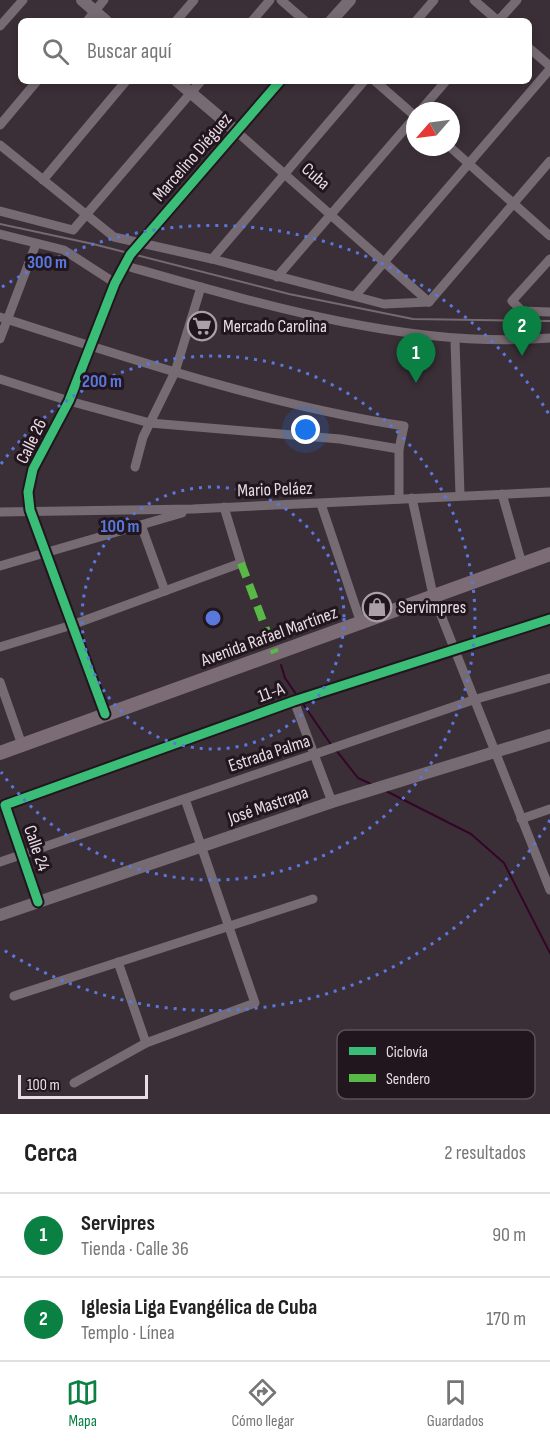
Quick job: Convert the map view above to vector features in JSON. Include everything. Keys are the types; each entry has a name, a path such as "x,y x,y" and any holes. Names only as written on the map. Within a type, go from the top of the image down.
{"main road":[{"name":"Avenida Rafael Martínez","path":"0,753 550,554"}],"street":[{"path":"0,26 23,0"},
{"path":"82,0 91,16 104,0"},
{"path":"179,18 194,0"},
{"path":"255,18 270,0"},
{"path":"281,0 302,18"},
{"path":"334,18 350,0"},
{"path":"419,18 434,0"},
{"path":"474,0 495,18"},
{"path":"501,18 517,0"},
{"path":"356,296 550,68 532,51"},
{"path":"0,125 34,84"},
{"path":"43,180 123,84"},
{"name":"Cuba","path":"180,84 332,214 429,302"},
{"path":"0,212 73,230 198,84"},
{"name":"Marcelino Diéguez","path":"127,260 276,84"},
{"path":"212,259 361,84"},
{"path":"378,84 406,109"},
{"path":"428,102 443,84"},
{"path":"278,276 406,128"},
{"path":"0,146 114,237 212,259 384,304 429,302 550,161"},
{"path":"460,155 550,236"},
{"path":"0,234 64,250 115,283"},
{"path":"0,339 4,319 36,244"},
{"path":"550,259 512,301 522,311 550,312"},
{"path":"127,260 201,287 312,315 455,340 550,338"},
{"name":"Calle 26","path":"105,714 30,510 28,492 33,469 69,401 115,283 127,260"},
{"path":"135,467 143,437 175,372 201,287"},
{"path":"4,319 92,344 175,372 366,420 404,426 399,449 399,499"},
{"path":"455,340 460,495"},
{"path":"0,379 150,423 340,439 399,449"},
{"name":"Mario Peláez","path":"0,512 193,509 550,492"},
{"path":"502,494 522,564"},
{"path":"412,498 434,595 453,650 550,890"},
{"path":"321,504 361,623"},
{"path":"0,647 72,625 241,563 224,507"},
{"path":"0,566 193,509"},
{"path":"141,525 165,591"},
{"name":"11-A","path":"5,805 294,701 550,619"},
{"name":"Estrada Palma","path":"0,862 313,757 473,700 550,678"},
{"path":"0,682 22,745"},
{"path":"294,701 313,757 332,802"},
{"name":"José Mastrapa","path":"0,915 332,802 550,735"},
{"path":"75,1083 146,1043 255,1003 185,799"},
{"name":"Calle 24","path":"5,805 38,902"},
{"path":"522,819 550,809"},
{"path":"14,996 313,899"},
{"path":"118,962 146,1043"}],"waterway":[{"path":"281,665 285,678 298,697"},
{"path":"301,701 332,746"},
{"path":"336,750 358,778 373,785"},
{"path":"386,791 471,834 504,863 550,953"}],"railway":[{"path":"0,224 93,244 289,294 413,319 550,321"}],"marked path":[{"path":"241,563 275,653"}],"cycle path":[{"path":"105,714 30,510 28,492 33,469 69,401 115,283 130,255 277,84"},
{"path":"38,902 5,805 294,701 550,619"}],"place":[{"name":"Mercado Carolina","path":"202,326"},
{"name":"Iglesia Liga Evangélica de Cuba","path":"522,356"},
{"name":"Servipres","path":"416,383"},
{"name":"Servimpres","path":"377,607"}]}
